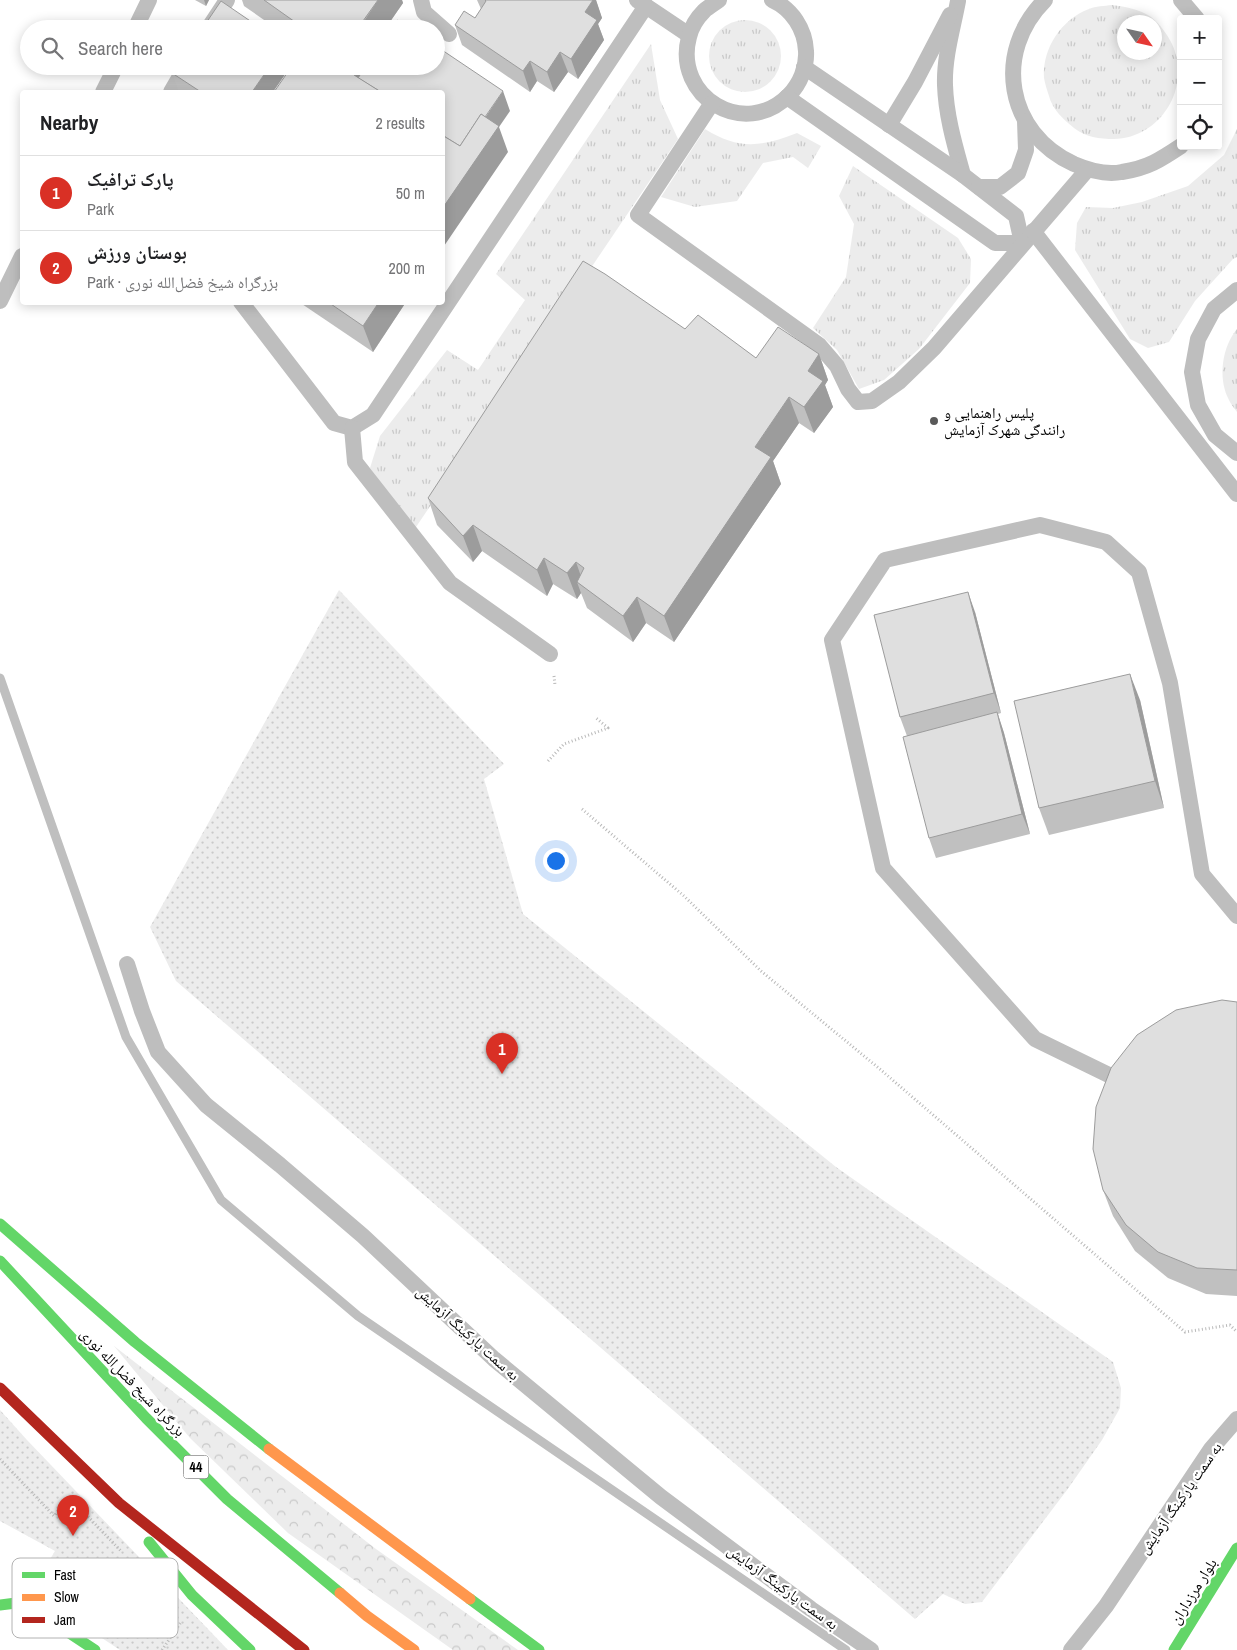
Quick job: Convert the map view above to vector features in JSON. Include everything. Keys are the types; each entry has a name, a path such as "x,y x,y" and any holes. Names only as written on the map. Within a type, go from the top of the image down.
{"main road":[{"path":"0,1224 135,1342 256,1439 539,1650"},
{"name":"بزرگراه شیخ فضل‌الله نوری","path":"0,1261 146,1418 227,1499 367,1616 414,1650"},
{"path":"0,1388 119,1503 304,1650"},
{"path":"119,1503 163,1558"},
{"name":"بلوار مرزداران","path":"1174,1650 1237,1548"},
{"path":"178,1577 192,1595 250,1650"},
{"path":"1190,1625 1191,1644"},
{"path":"77,1638 95,1650"}],"lane":[{"path":"139,20 149,0"},
{"path":"214,20 227,0"},
{"path":"421,0 424,12 433,20"},
{"path":"710,2 691,29 686,49 688,70 697,89 712,104 729,112 747,114 766,111 783,102 796,88 804,67 806,52 803,33 794,17 780,4 772,0"},
{"path":"889,125 915,82 958,0"},
{"path":"958,0 947,55 945,83 947,112 963,175"},
{"path":"1045,0 1032,13 1018,42 1012,74 1018,106 1033,134 1057,156 1087,170 1120,172 1153,164 1177,149"},
{"path":"1181,0 1194,15"},
{"path":"445,305 642,3 690,35"},
{"path":"445,30 449,34"},
{"path":"804,67 963,175 1016,216 1028,237 1201,447 1237,494"},
{"path":"104,90 112,75"},
{"path":"172,90 181,75"},
{"path":"787,97 995,243 1028,237"},
{"path":"712,104 638,215 819,345 837,366 848,390 858,402 872,401 898,382 934,348 1087,170"},
{"path":"979,187 1000,187 1018,173 1026,150 1025,118"},
{"path":"0,301 20,260"},
{"path":"1237,290 1214,309 1198,339 1192,372 1198,405 1215,435 1237,453"},
{"path":"244,305 334,423 352,428 373,415 445,305"},
{"path":"352,428 355,462 450,583 550,654"},
{"path":"1201,447 1215,435"},
{"path":"1115,1078 1035,1038 883,868 832,640 885,560 1040,525 1106,542 1139,572 1170,683 1202,874 1237,916"},
{"name":"به سمت پارکینگ آزمایش","path":"127,964 158,1052 206,1105 363,1236 494,1358 654,1491 810,1609 871,1650"},
{"name":"به سمت پارکینگ آزمایش","path":"1071,1650 1106,1606 1211,1449 1237,1420"}],"path":[{"path":"548,761 564,744 608,728 596,718"},
{"path":"582,810 684,896 761,971 881,1070 1186,1332 1230,1325 1237,1332"},
{"path":"0,1459 54,1516 69,1497 123,1554"},
{"path":"178,1627 184,1618"},
{"path":"162,1650 170,1638"}],"green space":[{"path":"1112,5 1137,10 1148,15 1117,15 1117,60 1162,60 1162,29 1172,44 1177,60 1175,93 1168,107 1158,120 1146,130 1131,136 1114,139 1098,138 1078,131 1059,114 1053,105 1044,78 1046,56 1062,27 1079,14 1097,7"},
{"path":"745,20 759,23 771,30 778,42 781,56 778,70 771,82 759,89 745,92 731,89 719,82 712,70 709,56 712,42 719,30 731,23"},
{"path":"651,44 660,100 678,139 414,530 370,468 380,436 447,350 478,370 525,300 496,274"},
{"path":"705,129 728,140 750,144 772,141 797,133 821,146 808,168 793,157 763,163 737,201 695,207 661,197"},
{"path":"1237,129 1237,257 1233,259 1195,301 1169,342 1148,348 1130,339 1075,250 1077,223 1086,207 1113,208 1142,202 1188,186 1224,155"},
{"path":"853,166 958,238 971,259 970,283 919,349 884,380 859,389 837,350 813,328 846,277 854,224 839,196"},
{"path":"1237,329 1237,412 1225,390 1222,372 1228,344"},
{"path":"339,590 504,764 484,779 523,914 836,1167 1113,1362 1121,1388 1120,1408 1102,1440 1067,1490 982,1602 965,1604 943,1594 915,1619 176,981 150,927"},
{"path":"114,1346 376,1549 518,1650 453,1650 288,1533 190,1438"},
{"path":"0,1410 140,1558 51,1558 55,1551 0,1521"},
{"path":"178,1598 228,1650 120,1650 102,1638 178,1638"}],"building":[{"path":"264,0 378,0 364,20 292,20"},
{"path":"485,0 593,0 585,12 597,20 571,59 560,52 547,72 530,61 523,71 455,25 464,11 475,18"},
{"path":"221,1 249,20 208,20"},
{"path":"445,52 503,91 485,117 481,114 460,146 445,137 445,90 378,90 358,78 360,75 445,75"},
{"path":"175,75 264,75 253,90 198,90"},
{"path":"286,75 354,75 378,90 275,90"},
{"path":"481,114 499,126 445,205 445,137 460,146"},
{"path":"583,261 685,329 698,315 756,358 778,327 819,354 808,371 823,381 804,407 789,397 755,447 771,457 664,616 637,597 623,616 577,582 584,568 576,562 567,573 544,558 537,570 473,525 463,536 428,498"},
{"path":"332,305 377,305 363,326"},
{"path":"968,592 994,693 900,717 874,615"},
{"path":"1130,674 1155,781 1039,808 1014,701"},
{"path":"997,712 1022,814 929,838 903,737"},
{"path":"1222,1000 1237,1002 1237,1270 1197,1268 1158,1252 1126,1225 1103,1190 1093,1149 1096,1107 1111,1068 1137,1035 1176,1010"}],"waterway":[{"path":"0,678 126,1037 221,1200 358,1316 846,1650"}],"traffic: fast":[{"path":"0,1224 135,1342 269,1449"},
{"path":"0,1261 146,1418 227,1499 340,1593"},
{"path":"149,1542 162,1558"},
{"path":"1174,1650 1237,1548"},
{"path":"178,1578 192,1595 250,1650"},
{"path":"470,1599 539,1650"},
{"path":"0,1605 12,1604"},
{"path":"77,1638 95,1650"}],"traffic: slow":[{"path":"269,1449 470,1599"},
{"path":"340,1593 367,1616 414,1650"}],"traffic: jam":[{"path":"0,1388 119,1503 304,1650"}],"place":[{"name":"پلیس راهنمایی و رانندگی شهرک آزمایش","path":"934,421"},
{"name":"پارک ترافیک","path":"502,1074"},
{"name":"بوستان ورزش","path":"73,1536"}]}
